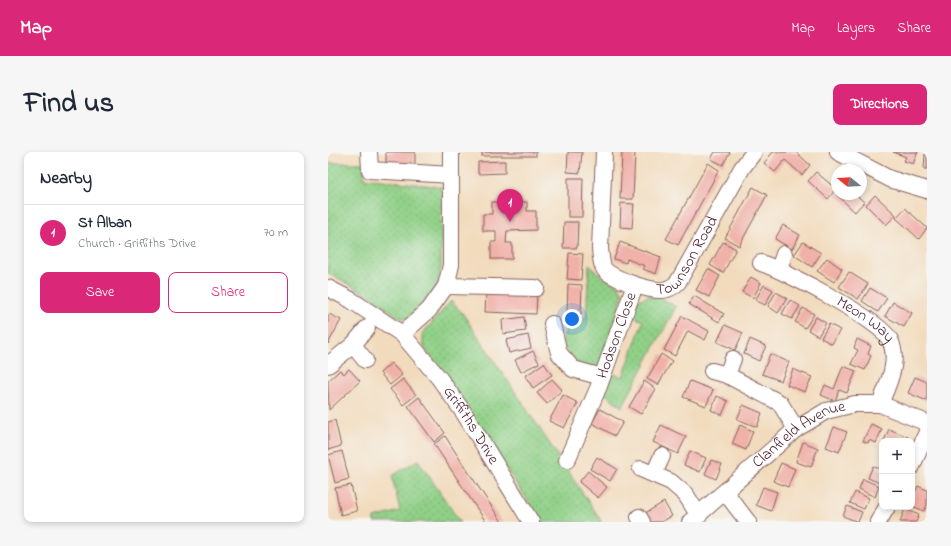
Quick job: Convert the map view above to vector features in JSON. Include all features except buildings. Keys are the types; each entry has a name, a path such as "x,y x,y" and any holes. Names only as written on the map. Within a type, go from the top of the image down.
{"street":[{"path":"369,152 370,170 450,175"},
{"path":"402,334 429,310 446,286 452,265 450,175 451,152"},
{"name":"Townson Road","path":"604,152 600,249 602,264 607,272 635,285 660,290 668,289 678,282 742,168 754,152"},
{"path":"838,152 890,179 927,190"},
{"name":"Meon Way","path":"762,263 782,262 859,314 884,332 890,339 895,358 890,380 880,404"},
{"name":"Hodson Close","path":"566,460 601,381 635,285"},
{"path":"446,286 536,288"},
{"name":"Griffiths Drive","path":"328,288 351,300 402,334 439,378 464,413 531,522"},
{"path":"552,324 559,353 573,369 601,381"},
{"path":"328,365 353,345 367,328"},
{"path":"353,345 365,360"},
{"path":"733,359 720,373 780,403 796,429"},
{"name":"Clanfield Avenue","path":"695,519 796,429 826,411 856,404 880,404 927,423"},
{"path":"915,459 927,432"},
{"path":"662,456 648,472 672,482 686,495 695,519"},
{"path":"725,492 748,522"},
{"path":"878,522 885,510"}],"green space":[{"path":"328,163 364,163 364,178 442,187 441,268 436,288 407,319 397,316 370,296 328,273"},
{"path":"589,265 604,278 619,286 623,294 598,369 575,363 562,343 566,327 566,318 586,318"},
{"path":"650,295 663,299 676,307 622,407 604,393 611,373 623,377 643,321 632,316 637,301"},
{"path":"451,301 463,314 602,522 542,522 424,347 422,334"},
{"path":"418,460 460,522 374,522 374,518 400,511 392,476"}],"place":[{"name":"St Alban","path":"510,222"}]}
